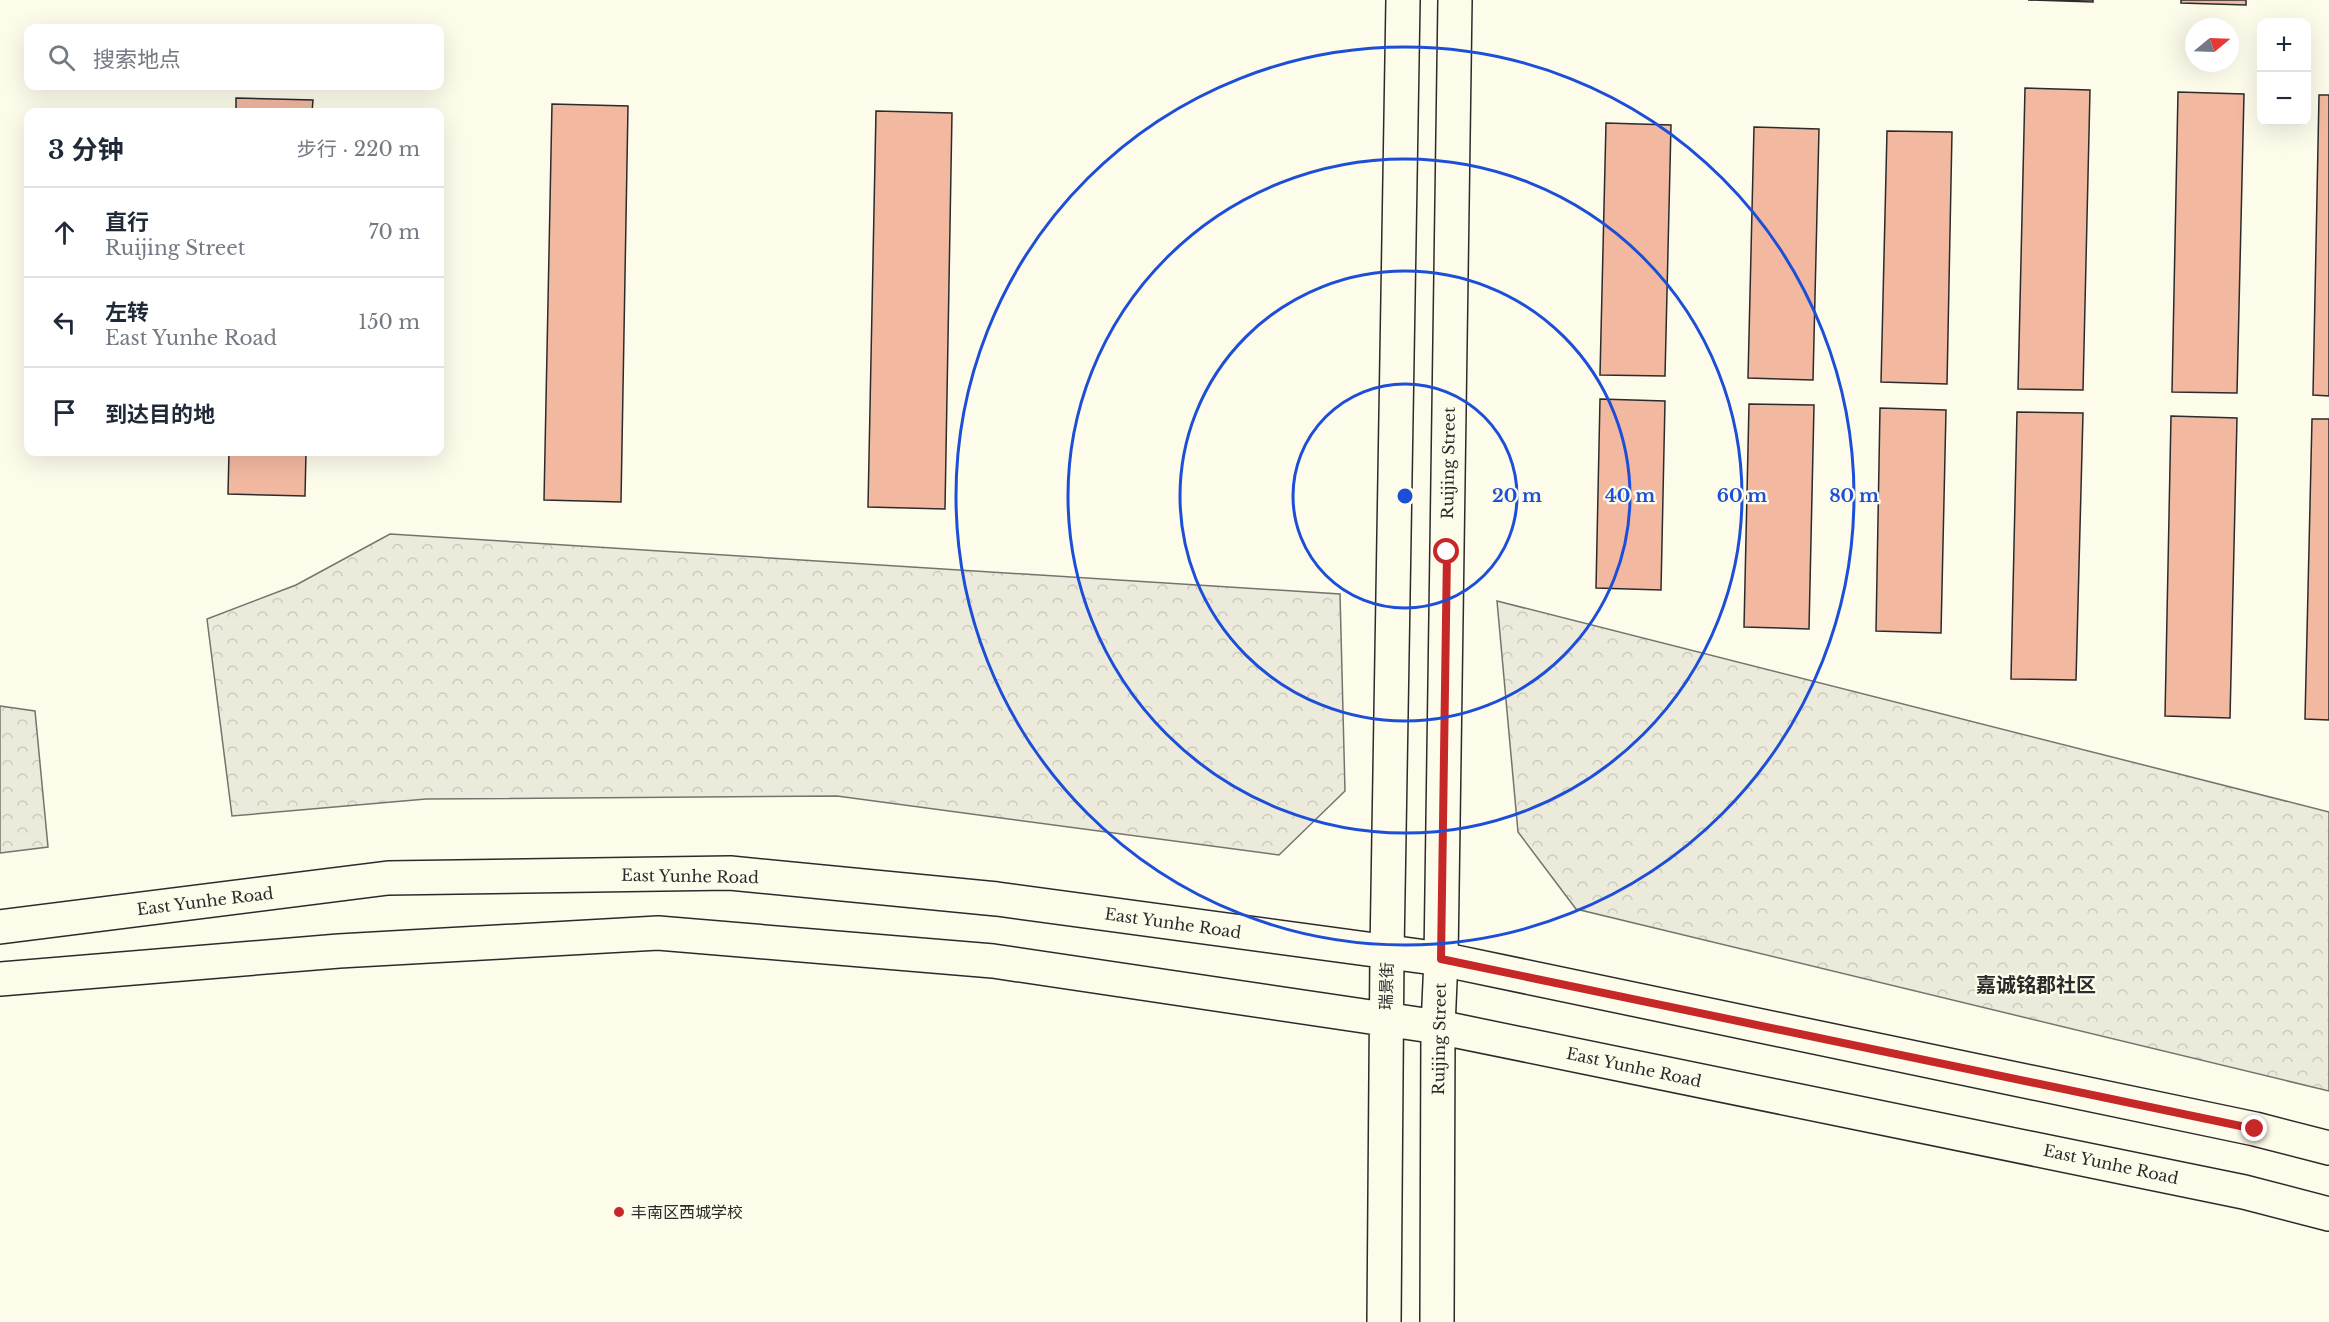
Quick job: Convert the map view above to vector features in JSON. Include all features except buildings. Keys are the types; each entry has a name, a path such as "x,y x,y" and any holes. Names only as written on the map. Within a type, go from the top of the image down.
{"main road":[{"path":"1387,952 1403,0"},
{"name":"Ruijing Street","path":"1437,1322 1438,1027 1441,959 1455,0"},
{"name":"East Yunhe Road","path":"0,927 388,878 730,873 997,899 1441,959 2243,1127 2329,1148"},
{"name":"East Yunhe Road","path":"0,979 339,951 658,933 993,962 1438,1027 2244,1192 2329,1214"},
{"name":"瑞景街","path":"1385,1019 1387,952"},
{"path":"1384,1322 1385,1019"}],"green space":[{"path":"390,534 1340,594 1345,791 1279,855 837,796 426,799 232,816 207,619 296,585"},
{"path":"1497,601 2329,812 2329,1091 1576,909 1518,832"},
{"path":"0,706 35,711 48,847 0,853"}],"place":[{"name":"丰南区西城学校","path":"619,1212"}],"district":[{"name":"嘉诚铭郡社区","path":"2036,985"}],"route":[{"path":"1447,552 1441,959 2255,1129"}]}
